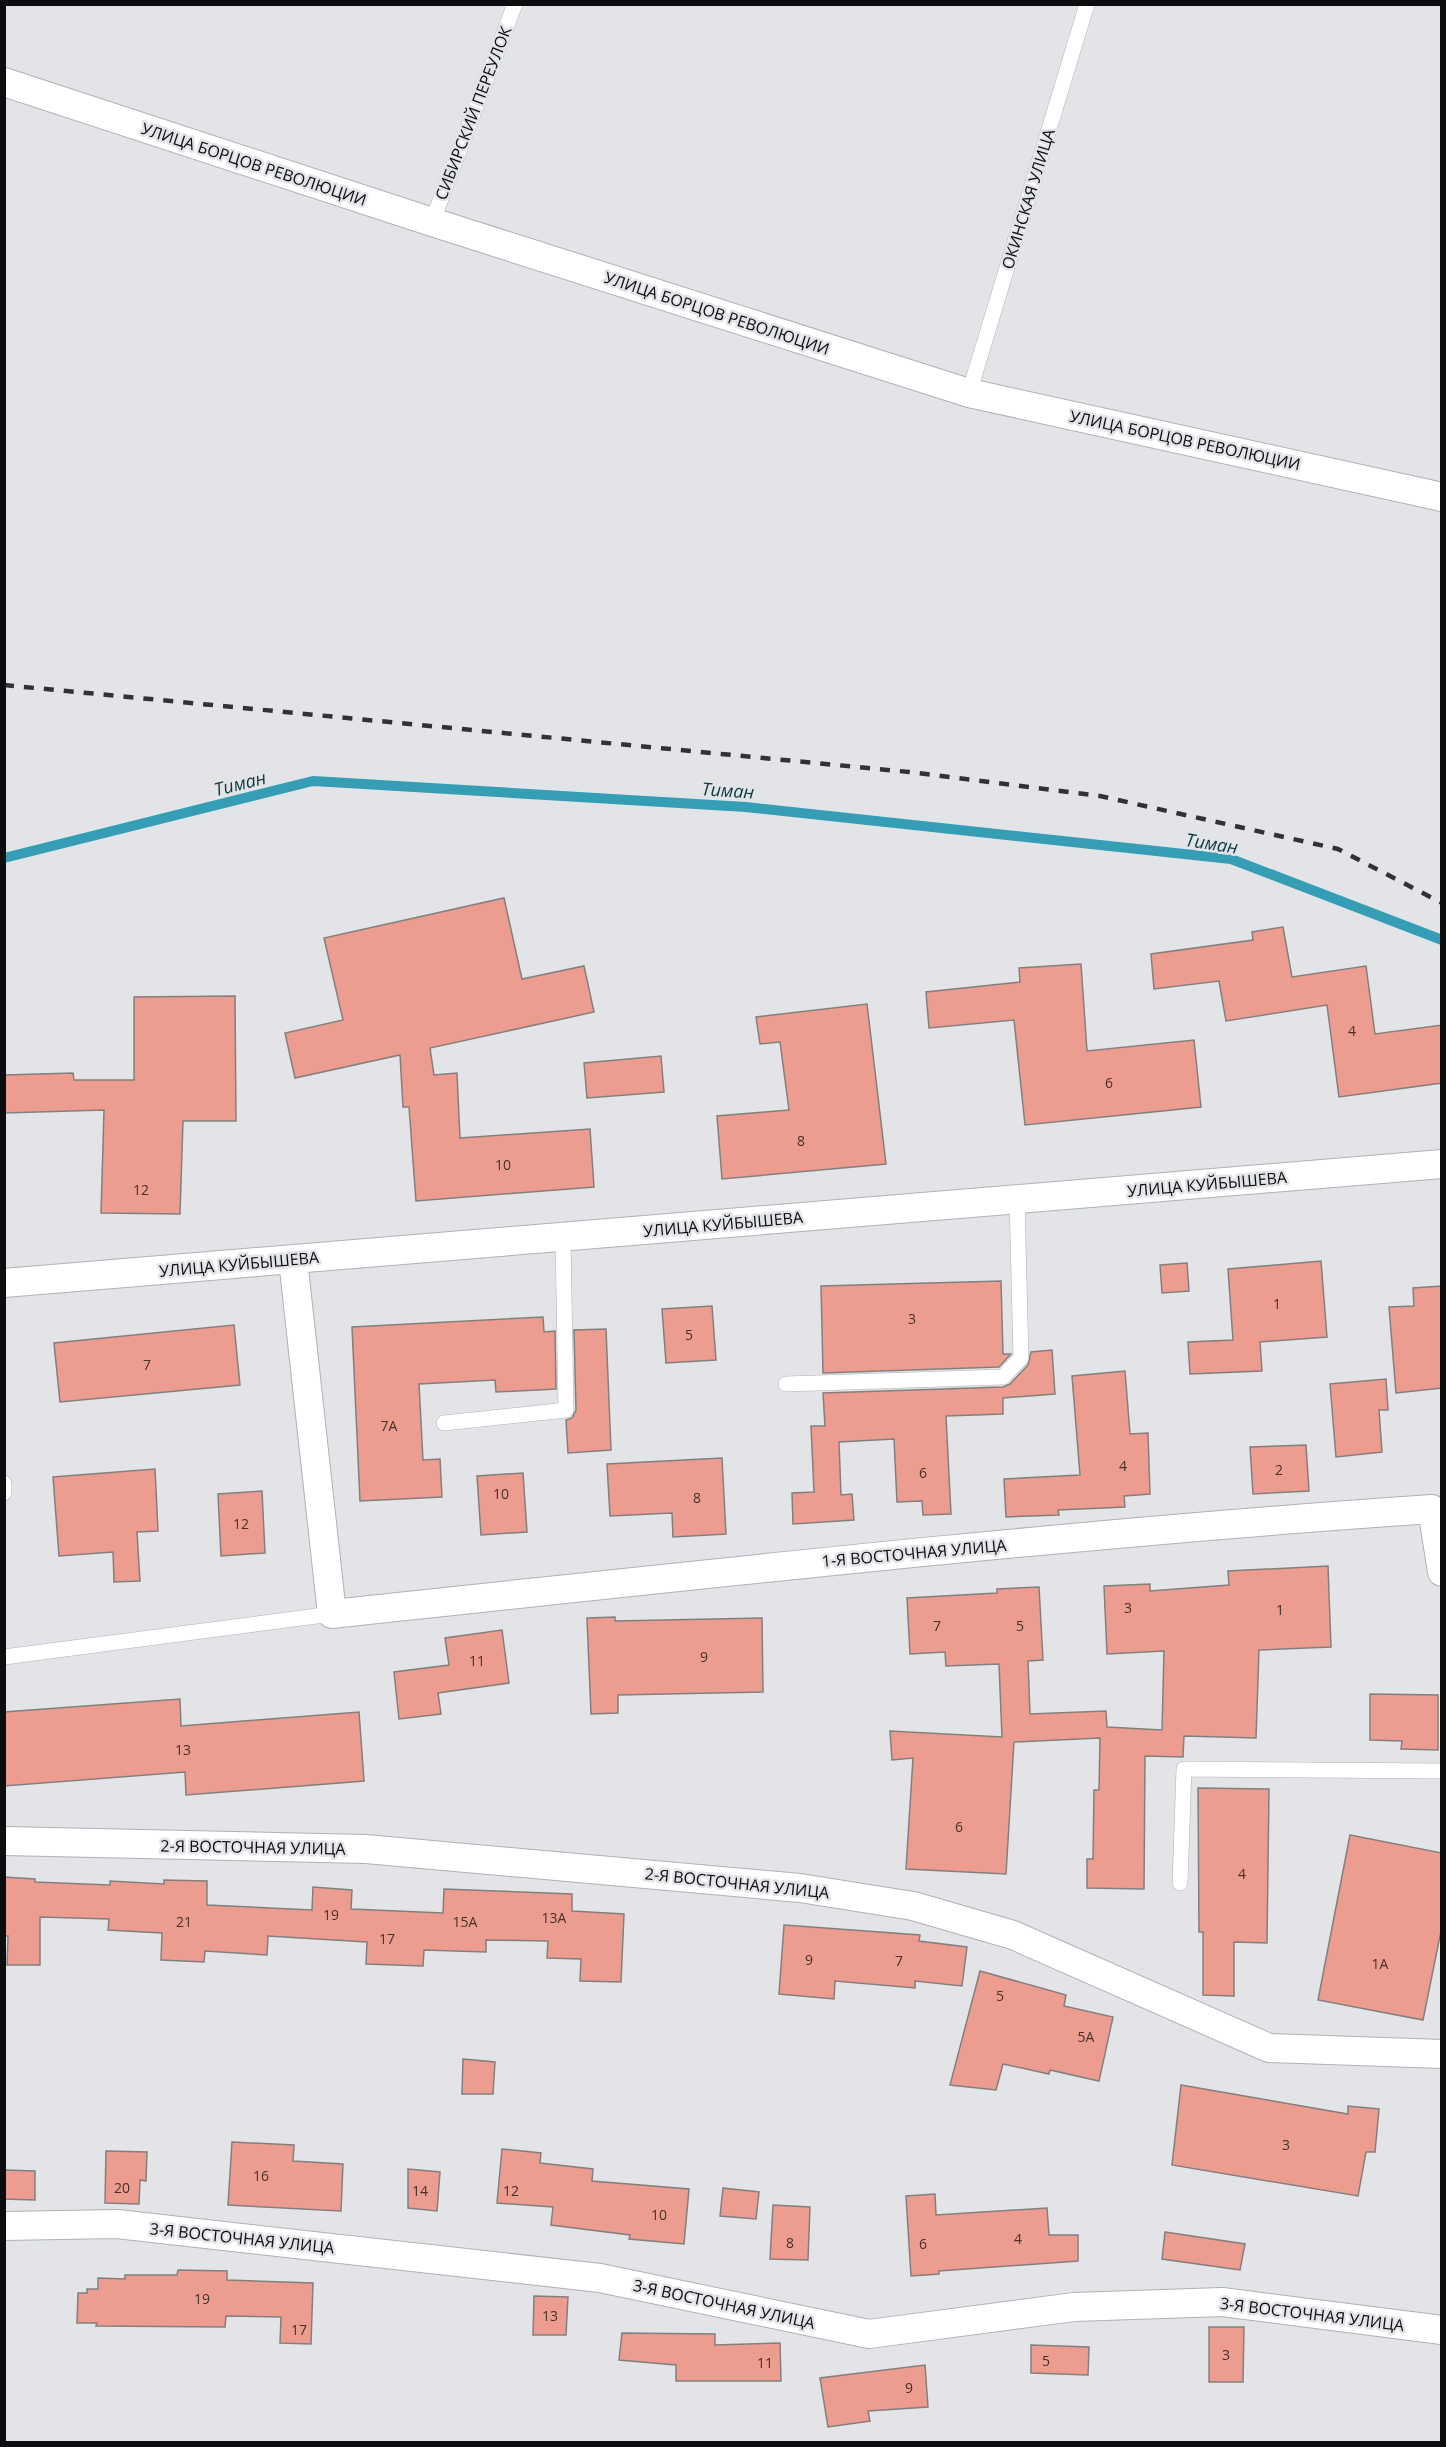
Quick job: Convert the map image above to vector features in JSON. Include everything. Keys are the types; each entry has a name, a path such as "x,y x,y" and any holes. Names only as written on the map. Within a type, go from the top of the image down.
{"street":[{"name":"УЛИЦА БОРЦОВ РЕВОЛЮЦИИ","path":"4,82 432,222 969,393 1442,497"},
{"name":"УЛИЦА КУЙБЫШЕВА","path":"4,1282 563,1238 1442,1164"},
{"path":"293,1260 332,1614"},
{"name":"1-Я ВОСТОЧНАЯ УЛИЦА","path":"332,1614 849,1558 1303,1518 1432,1509 1442,1572"},
{"name":"2-Я ВОСТОЧНАЯ УЛИЦА","path":"4,1841 366,1849 800,1888 913,1906 1013,1935 1269,2048 1442,2054"},
{"name":"3-Я ВОСТОЧНАЯ УЛИЦА","path":"4,2226 117,2224 600,2278 869,2334 1074,2307 1222,2302 1442,2330"}],"lane":[{"name":"СИБИРСКИЙ ПЕРЕУЛОК","path":"432,222 514,4"},
{"name":"ОКИНСКАЯ УЛИЦА","path":"969,393 1087,4"},
{"path":"786,1384 1003,1377 1021,1358 1017,1199"},
{"path":"444,1424 566,1410 563,1238"},
{"path":"4,1483 4,1493"},
{"path":"4,1657 332,1614"},
{"path":"1180,1883 1184,1769 1442,1771"}],"building":[{"path":"504,898 522,979 584,966 594,1012 430,1048 434,1075 457,1073 460,1138 590,1129 594,1187 416,1201 409,1107 403,1107 400,1055 295,1078 285,1033 343,1020 324,938"},
{"path":"1283,927 1292,977 1366,966 1375,1034 1442,1025 1442,1083 1339,1097 1327,1005 1226,1021 1219,981 1154,989 1151,954 1253,940 1252,932"},
{"path":"1081,964 1087,1051 1194,1040 1201,1107 1025,1125 1014,1020 929,1028 926,992 1020,982 1019,968"},
{"path":"235,996 236,1121 183,1121 180,1214 101,1213 104,1110 4,1113 4,1075 73,1073 74,1080 134,1080 134,997"},
{"path":"867,1004 886,1164 722,1179 717,1116 789,1110 780,1042 760,1044 756,1017"},
{"path":"661,1056 664,1092 587,1098 584,1063"},
{"path":"1321,1261 1327,1337 1260,1342 1262,1371 1190,1374 1188,1342 1233,1340 1228,1269"},
{"path":"1187,1263 1189,1291 1162,1293 1160,1265"},
{"path":"1001,1281 1003,1354 1011,1354 999,1367 823,1373 821,1286"},
{"path":"1442,1286 1442,1388 1396,1393 1389,1307 1414,1306 1413,1288"},
{"path":"712,1306 716,1360 666,1363 662,1309"},
{"path":"543,1317 544,1332 555,1331 556,1389 496,1392 495,1380 419,1384 423,1460 440,1459 442,1497 360,1501 352,1327"},
{"path":"234,1325 240,1385 60,1402 54,1343"},
{"path":"606,1329 611,1450 568,1453 566,1420 572,1418 576,1410 574,1330"},
{"path":"1052,1350 1055,1394 1003,1398 1003,1414 946,1416 951,1514 923,1515 922,1501 897,1502 894,1439 839,1442 841,1495 852,1494 854,1520 793,1524 792,1493 814,1492 811,1426 825,1426 823,1393 1003,1387 1010,1384 1028,1365 1031,1352"},
{"path":"1125,1371 1130,1434 1148,1433 1150,1494 1124,1496 1125,1507 1058,1510 1059,1515 1006,1517 1004,1479 1080,1475 1072,1376"},
{"path":"1386,1379 1388,1410 1379,1410 1382,1452 1336,1457 1330,1384"},
{"path":"1306,1445 1309,1491 1253,1494 1250,1447"},
{"path":"722,1458 726,1534 673,1537 672,1513 610,1516 607,1464"},
{"path":"155,1469 158,1531 137,1532 140,1581 114,1582 113,1552 59,1556 53,1477"},
{"path":"523,1473 527,1532 481,1535 477,1476"},
{"path":"262,1491 265,1553 221,1556 218,1494"},
{"path":"1328,1566 1331,1647 1259,1650 1256,1738 1184,1736 1183,1757 1145,1756 1144,1889 1087,1888 1087,1859 1093,1859 1094,1790 1099,1790 1100,1738 1014,1742 1006,1874 906,1869 913,1758 892,1760 890,1731 1002,1737 999,1664 946,1666 945,1652 910,1654 907,1598 997,1593 997,1589 1039,1587 1043,1660 1028,1661 1030,1714 1106,1711 1107,1727 1162,1730 1164,1651 1107,1654 1104,1586 1150,1584 1150,1591 1229,1585 1228,1571"},
{"path":"615,1617 615,1621 762,1618 763,1692 618,1695 618,1713 591,1714 587,1618"},
{"path":"502,1630 509,1683 438,1693 441,1714 399,1719 394,1672 449,1665 445,1638"},
{"path":"1370,1694 1438,1695 1438,1750 1401,1749 1402,1741 1370,1740"},
{"path":"180,1699 181,1726 359,1712 364,1781 186,1795 185,1772 4,1786 4,1712"},
{"path":"1198,1788 1269,1789 1267,1943 1234,1942 1234,1996 1203,1995 1203,1932 1199,1932"},
{"path":"1350,1835 1442,1853 1442,1926 1423,2020 1318,2000"},
{"path":"4,1877 35,1879 35,1882 110,1885 110,1881 164,1884 164,1880 207,1881 207,1905 312,1910 313,1887 352,1890 351,1909 443,1913 444,1889 572,1894 572,1911 624,1914 621,1982 580,1981 581,1959 547,1958 548,1941 486,1940 486,1952 424,1950 423,1966 366,1964 367,1942 268,1936 267,1955 205,1951 204,1962 161,1960 162,1933 108,1930 109,1919 40,1917 40,1965 7,1965 8,1936 4,1936"},
{"path":"784,1925 920,1935 919,1941 967,1947 962,1986 915,1981 915,1988 835,1981 834,1999 779,1994"},
{"path":"980,1971 1066,1995 1064,2006 1113,2017 1099,2081 1050,2070 1049,2074 1003,2064 996,2090 950,2085"},
{"path":"463,2059 495,2062 493,2094 462,2094"},
{"path":"1181,2085 1348,2114 1348,2106 1379,2109 1375,2152 1366,2152 1358,2196 1172,2165"},
{"path":"232,2142 294,2145 293,2161 343,2164 341,2211 228,2205"},
{"path":"502,2149 541,2153 540,2163 593,2169 592,2181 689,2189 684,2244 629,2239 630,2235 551,2225 553,2207 497,2203"},
{"path":"106,2151 147,2152 146,2181 140,2180 139,2204 105,2203"},
{"path":"408,2169 440,2172 437,2211 408,2208"},
{"path":"4,2170 35,2171 35,2200 4,2199"},
{"path":"723,2188 759,2192 756,2219 720,2216"},
{"path":"935,2194 936,2215 1047,2208 1049,2235 1078,2235 1078,2261 939,2271 939,2274 911,2276 906,2196"},
{"path":"773,2205 810,2207 808,2260 770,2259"},
{"path":"1165,2232 1245,2244 1240,2270 1162,2259"},
{"path":"178,2270 227,2271 227,2280 313,2283 311,2344 280,2343 281,2317 226,2316 225,2327 96,2326 97,2323 77,2323 78,2293 87,2293 87,2289 98,2289 98,2278 125,2279 125,2275 177,2275"},
{"path":"534,2296 568,2297 566,2335 533,2335"},
{"path":"1209,2327 1244,2327 1243,2382 1209,2382"},
{"path":"622,2333 715,2334 715,2345 780,2343 781,2381 676,2381 676,2365 619,2360"},
{"path":"1031,2345 1089,2347 1088,2375 1031,2373"},
{"path":"925,2365 928,2407 868,2411 870,2421 828,2427 820,2378"}],"waterway":[{"name":"Тиман","path":"4,858 313,781 746,807 1231,859 1442,940"}],"railway":[{"path":"4,685 909,772 1100,796 1338,849 1442,903"}]}
